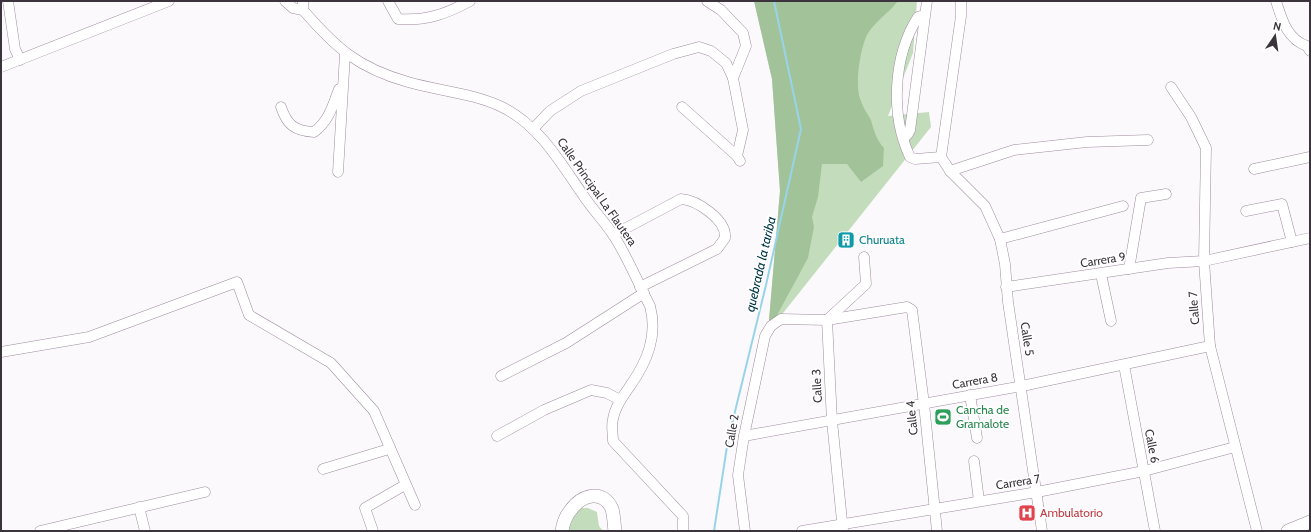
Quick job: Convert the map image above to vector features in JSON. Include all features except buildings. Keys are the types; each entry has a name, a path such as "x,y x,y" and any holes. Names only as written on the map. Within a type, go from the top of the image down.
{"main road":[{"path":"562,531 570,510 589,495 600,496 607,502 612,509 615,531"},
{"path":"1288,531 1310,522"}],"street":[{"path":"8,1 15,50 20,60"},
{"path":"1,67 169,1"},
{"path":"285,1 294,8 303,5"},
{"path":"388,1 398,19 415,20 445,14 470,1"},
{"path":"707,1 721,10 743,33 746,46 733,78"},
{"path":"904,138 910,130 927,1"},
{"path":"924,15 918,17 908,35 899,68 897,100 899,120 908,154 912,158 941,157 961,16 961,1"},
{"path":"1276,1 1284,26 1298,43 1309,47"},
{"name":"Calle Principal La Flautera","path":"303,5 320,30 345,54 371,69 408,82 456,92 502,107 542,136 586,200 613,235 642,290 654,318 651,344 636,378 620,400 613,419 613,441 683,516 683,531"},
{"path":"533,129 550,111 581,91 673,54 698,47 711,51 726,63 733,78 743,130 738,159 682,107"},
{"path":"338,172 345,54"},
{"path":"281,107 286,120 293,126 302,131 314,132 322,126 331,110 344,76"},
{"name":"Calle 7","path":"1171,87 1192,116 1206,148 1204,261 1210,346 1257,531"},
{"path":"949,169 1014,150 1087,142 1148,140"},
{"name":"Calle 5","path":"941,157 949,169 985,206 1000,239 1005,264 1006,287 1022,386 1042,531"},
{"path":"1254,169 1310,157"},
{"path":"1129,269 1141,198 1166,194"},
{"path":"501,376 566,343 642,290 717,249 725,238 722,222 714,215 689,201 681,199 613,235"},
{"path":"1246,212 1282,204 1292,242"},
{"path":"1000,239 1122,206"},
{"name":"Carrera 9","path":"1006,287 1101,274 1168,262 1204,261 1310,238"},
{"path":"827,320 866,284 864,257"},
{"path":"1101,274 1111,320"},
{"path":"1,352 89,337 237,282 249,315 331,363 374,411 389,449 415,505"},
{"name":"Calle 4","path":"827,320 905,307 912,310 924,404 937,531"},
{"name":"Calle 2","path":"745,531 738,475 744,436 764,336 771,326 781,319 827,320"},
{"name":"Calle 3","path":"827,320 832,421 843,528"},
{"name":"Carrera 8","path":"744,436 1022,386 1210,346"},
{"name":"Calle 6","path":"1124,365 1155,531"},
{"path":"496,436 544,410 591,390 606,393 620,400"},
{"path":"970,395 977,438"},
{"name":"Carrera 7","path":"802,531 843,528 980,501 1037,492 1144,471 1235,447"},
{"path":"323,469 389,449"},
{"path":"974,461 980,501"},
{"path":"373,531 365,508 406,485"},
{"path":"40,531 205,492"},
{"path":"139,507 145,531"}],"green space":[{"path":"754,1 917,1 913,53 888,116 929,112 931,127 768,332 780,191 772,79"},
{"path":"754,1 898,1 874,25 867,35 860,58 858,78 859,95 863,106 871,120 877,138 884,148 883,166 861,182 847,164 822,164 818,197 812,217 814,227 808,258 768,332 780,191 772,79"},
{"path":"582,508 588,508 597,512 599,526 603,531 567,531 573,513"}],"waterway":[{"name":"quebrada la tariba","path":"714,531 728,440 766,285 801,129 774,1"}],"place":[{"name":"Churuata","path":"846,240"},
{"name":"Cancha de Gramalote","path":"943,417"},
{"name":"Ambulatorio","path":"1027,513"}]}
